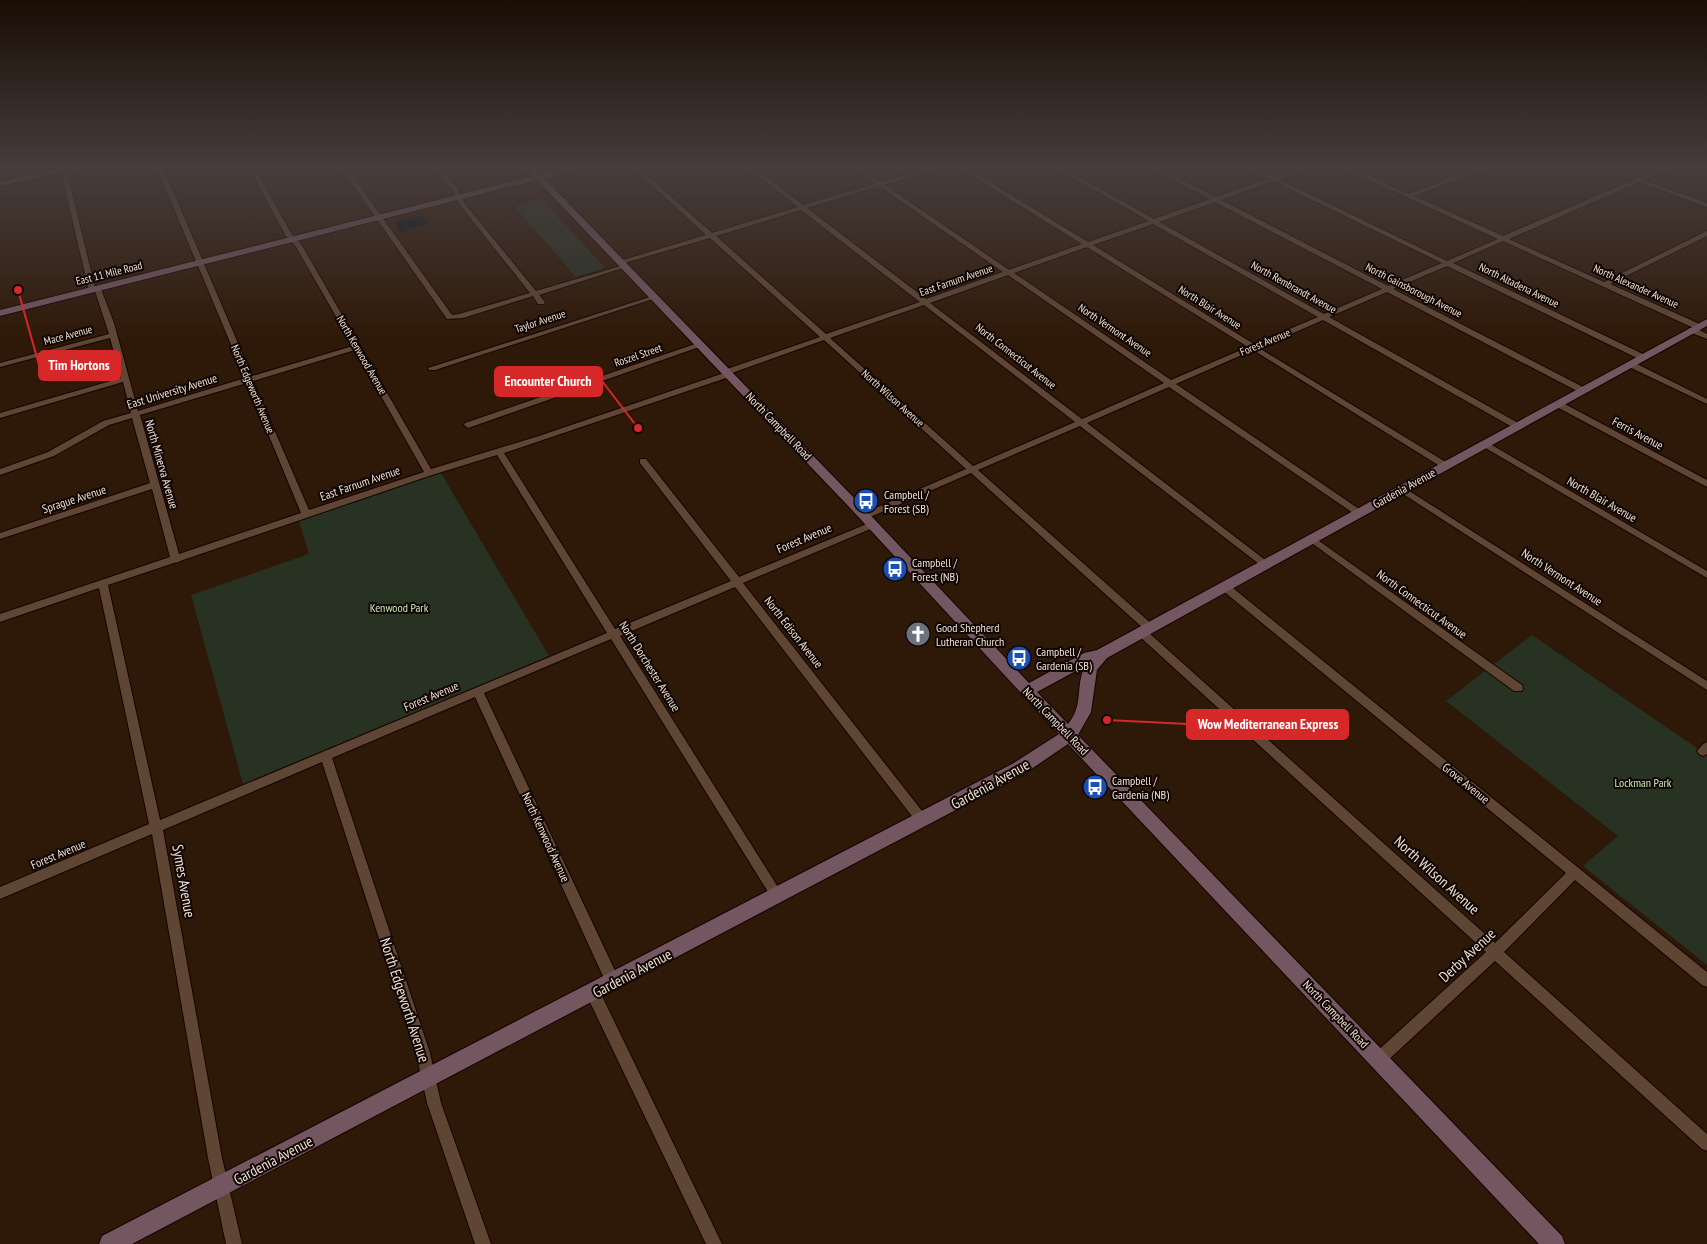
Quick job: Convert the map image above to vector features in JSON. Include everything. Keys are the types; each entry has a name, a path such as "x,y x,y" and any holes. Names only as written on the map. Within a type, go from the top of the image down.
{"street":[{"name":"North Minerva Avenue","path":"78,226 95,290 113,335 126,379 176,560"},
{"name":"North Edgeworth Avenue","path":"184,226 306,515"},
{"name":"North Kenwood Avenue","path":"284,226 289,236 297,242 429,473"},
{"name":"East 11 Mile Road","path":"0,313 344,226"},
{"path":"386,226 447,315 452,317 535,294 741,226"},
{"path":"482,226 541,302"},
{"name":"North Campbell Road","path":"587,226 869,520 1027,691 1554,1244"},
{"name":"North Wilson Avenue","path":"701,226 973,469 1146,631 1707,1144"},
{"name":"North Connecticut Avenue","path":"827,226 1266,565"},
{"name":"North Vermont Avenue","path":"941,226 1359,513"},
{"name":"North Blair Avenue","path":"1058,226 1446,466"},
{"name":"East Farnum Avenue","path":"0,618 429,473 499,452 1143,226"},
{"name":"North Rembrandt Avenue","path":"1162,226 1517,426"},
{"name":"North Gainsborough Avenue","path":"1266,226 1582,390"},
{"name":"North Altadena Avenue","path":"1371,226 1642,357"},
{"name":"North Alexander Avenue","path":"1475,226 1699,326 1707,337"},
{"name":"Forest Avenue","path":"0,893 738,581 973,469 1534,226"},
{"path":"1604,284 1707,233"},
{"name":"Taylor Avenue","path":"432,368 655,297"},
{"name":"Gardenia Avenue","path":"1027,691 1089,657 1102,654 1146,631 1699,326"},
{"name":"Mace Avenue","path":"0,366 113,335"},
{"name":"Roszel Street","path":"468,425 702,345"},
{"name":"East University Avenue","path":"0,472 51,454 106,423 357,347"},
{"path":"1630,364 1707,402"},
{"path":"0,416 126,379"},
{"name":"Ferris Avenue","path":"1558,404 1707,484"},
{"name":"North Blair Avenue","path":"1485,444 1707,575"},
{"name":"North Dorchester Avenue","path":"499,452 777,896"},
{"name":"North Edison Avenue","path":"643,461 922,820"},
{"name":"Sprague Avenue","path":"0,536 155,485"},
{"name":"North Vermont Avenue","path":"1403,490 1707,686"},
{"name":"North Connecticut Avenue","path":"1312,540 1518,688"},
{"name":"Symes Avenue","path":"103,584 156,827 215,1158 234,1244"},
{"name":"Grove Avenue","path":"1225,587 1707,980"},
{"name":"Gardenia Avenue","path":"110,1244 1018,769 1069,735 1084,711 1089,671 1102,654"},
{"name":"North Kenwood Avenue","path":"478,691 613,982"},
{"name":"North Edgeworth Avenue","path":"326,756 423,1053 434,1103 483,1244"},
{"name":"Derby Avenue","path":"1379,1059 1496,951 1575,872"},
{"path":"593,993 714,1244"}],"green space":[{"path":"532,226 567,226 605,268 576,277"},
{"name":"Kenwood Park","path":"441,473 549,656 243,784 191,595 309,554 299,521"},
{"name":"Lockman Park","path":"1532,635 1707,755 1707,965 1583,866 1618,836 1446,701"}],"shaded area":[{"path":"396,226 422,226 400,232"}],"place":[{"name":"Tim Hortons","path":"18,290"},
{"name":"Encounter Church","path":"638,428"},
{"name":"Campbell / Forest (SB)","path":"866,501"},
{"name":"Campbell / Forest (NB)","path":"895,569"},
{"name":"Good Shepherd Lutheran Church","path":"918,634"},
{"name":"Campbell / Gardenia (SB)","path":"1019,658"},
{"name":"Wow Mediterranean Express","path":"1107,720"},
{"name":"Campbell / Gardenia (NB)","path":"1095,787"}]}
